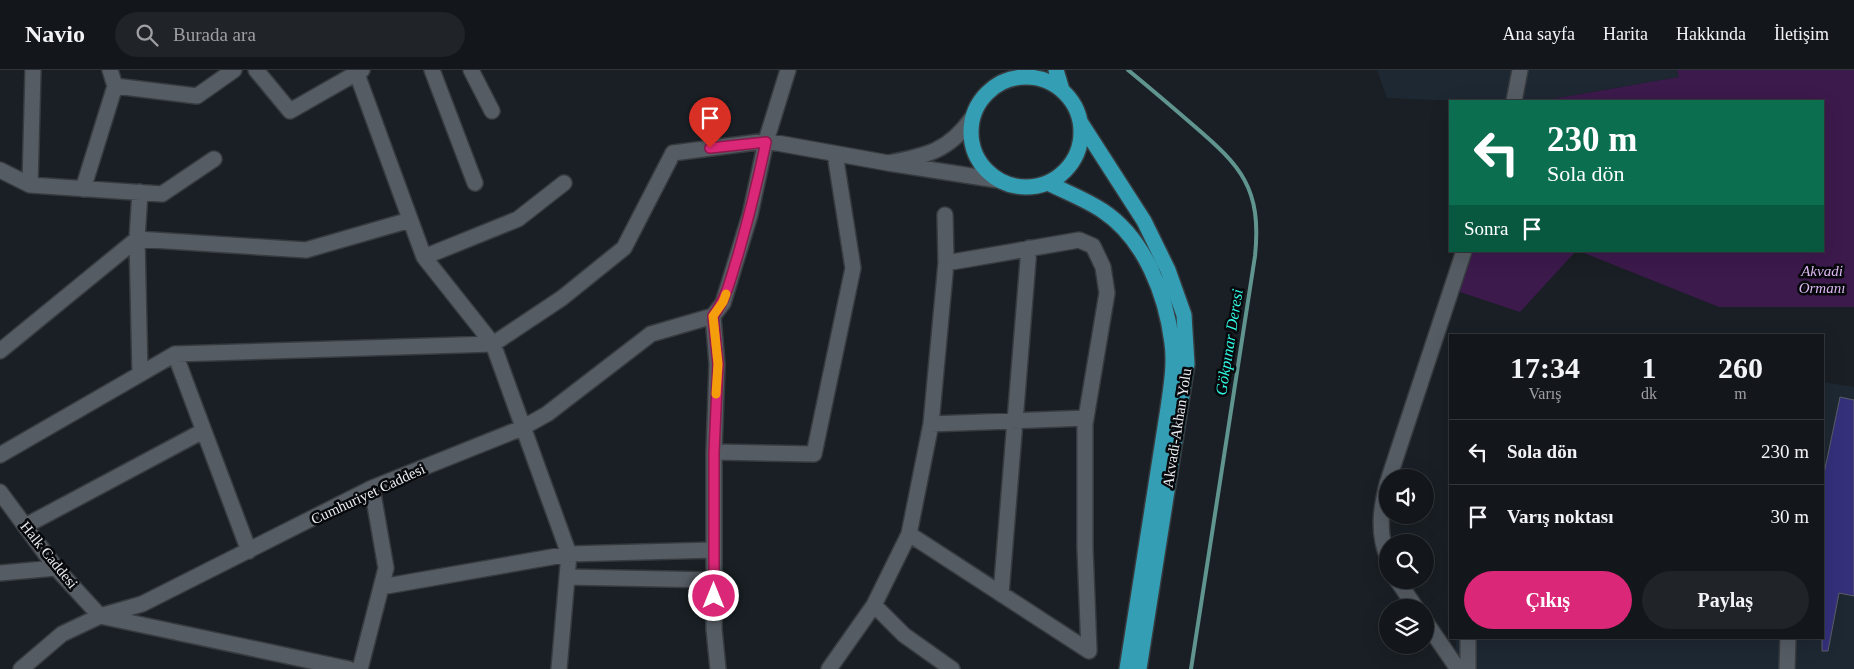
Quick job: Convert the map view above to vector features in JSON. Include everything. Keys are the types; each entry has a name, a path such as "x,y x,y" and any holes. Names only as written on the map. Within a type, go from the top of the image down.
{"main road":[{"path":"1056,70 1062,90"},
{"path":"1027,76 1046,80 1062,90 1075,104 1082,123 1081,142 1075,160 1063,174 1048,183 1031,188 1013,186 997,180 984,168 974,153 971,135 972,118 980,101 1003,77 1008,80 1027,76"},
{"name":"Akvadi-Akhan Yolu","path":"1082,123 1144,220 1168,270 1184,315 1187,364 1139,669"},
{"name":"Akvadi-Akhan Yolu","path":"1048,183 1103,211 1134,239 1161,292 1172,344 1172,378 1168,408 1127,669"}],"street":[{"path":"30,185 33,70"},
{"path":"83,189 115,86 110,70"},
{"path":"115,86 197,96 234,70"},
{"path":"256,70 290,111 359,72 424,257 493,344 569,554 559,669"},
{"path":"432,70 475,183"},
{"path":"471,70 492,112"},
{"path":"718,669 714,629 714,452 718,364 713,316 723,302 729,285 750,215 766,142 788,70"},
{"path":"1514,100 1520,70"},
{"path":"888,163 923,156 944,147 961,134 972,118"},
{"path":"0,455 175,354 493,344 562,298 624,248 673,153 766,142 997,180"},
{"path":"714,452 814,454 853,268 835,154"},
{"path":"0,170 30,185 162,194 214,159"},
{"path":"424,257 518,219 564,183"},
{"path":"140,192 137,239 140,374"},
{"path":"829,669 874,605 909,534 931,424 946,263 945,216"},
{"path":"0,351 137,239 306,250 410,220"},
{"path":"909,534 1089,651 1085,548 1086,418 1107,293 1103,267 1093,246 1079,240 946,263"},
{"path":"1001,594 1029,248"},
{"path":"1391,469 1464,252"},
{"name":"Cumhuriyet Caddesi","path":"21,669 62,634 100,616 142,604 249,552 372,488 522,428 547,414 651,334 713,316"},
{"path":"175,354 249,552"},
{"path":"931,424 1086,418"},
{"path":"25,526 203,431"},
{"path":"360,669 386,568 372,488"},
{"name":"Halk Caddesi","path":"0,492 56,568 100,616"},
{"path":"381,587 569,554 714,550"},
{"path":"0,573 56,568"},
{"path":"567,577 714,580"},
{"path":"874,605 904,635 952,669"},
{"path":"100,616 349,669"},
{"path":"1434,634 1458,669"},
{"path":"1468,639 1468,669"},
{"path":"1787,669 1788,639"}],"shaded area":[{"path":"1377,70 1677,70 1679,77 1547,100 1449,100 1387,98"},
{"path":"1824,382 1854,387 1854,669 1455,669 1456,639 1824,639"}],"green space":[{"name":"Akvadi Ormanı","path":"1677,70 1854,70 1854,307 1719,307 1582,252 1824,252 1824,100 1547,100 1679,77"},
{"path":"1472,252 1575,252 1520,312 1457,291"}],"building":[{"path":"1840,397 1854,400 1854,596 1839,593 1828,651 1822,651 1822,639 1824,639 1824,473"}],"waterway":[{"name":"Gökpınar Deresi","path":"1128,70 1224,153 1245,180 1255,213 1255,256 1191,669"}],"slow traffic":[{"path":"716,394 718,364 713,316 726,294"}],"route":[{"path":"710,148 766,142 750,215 729,285 723,302 713,316 718,364 714,452 714,596"}]}
